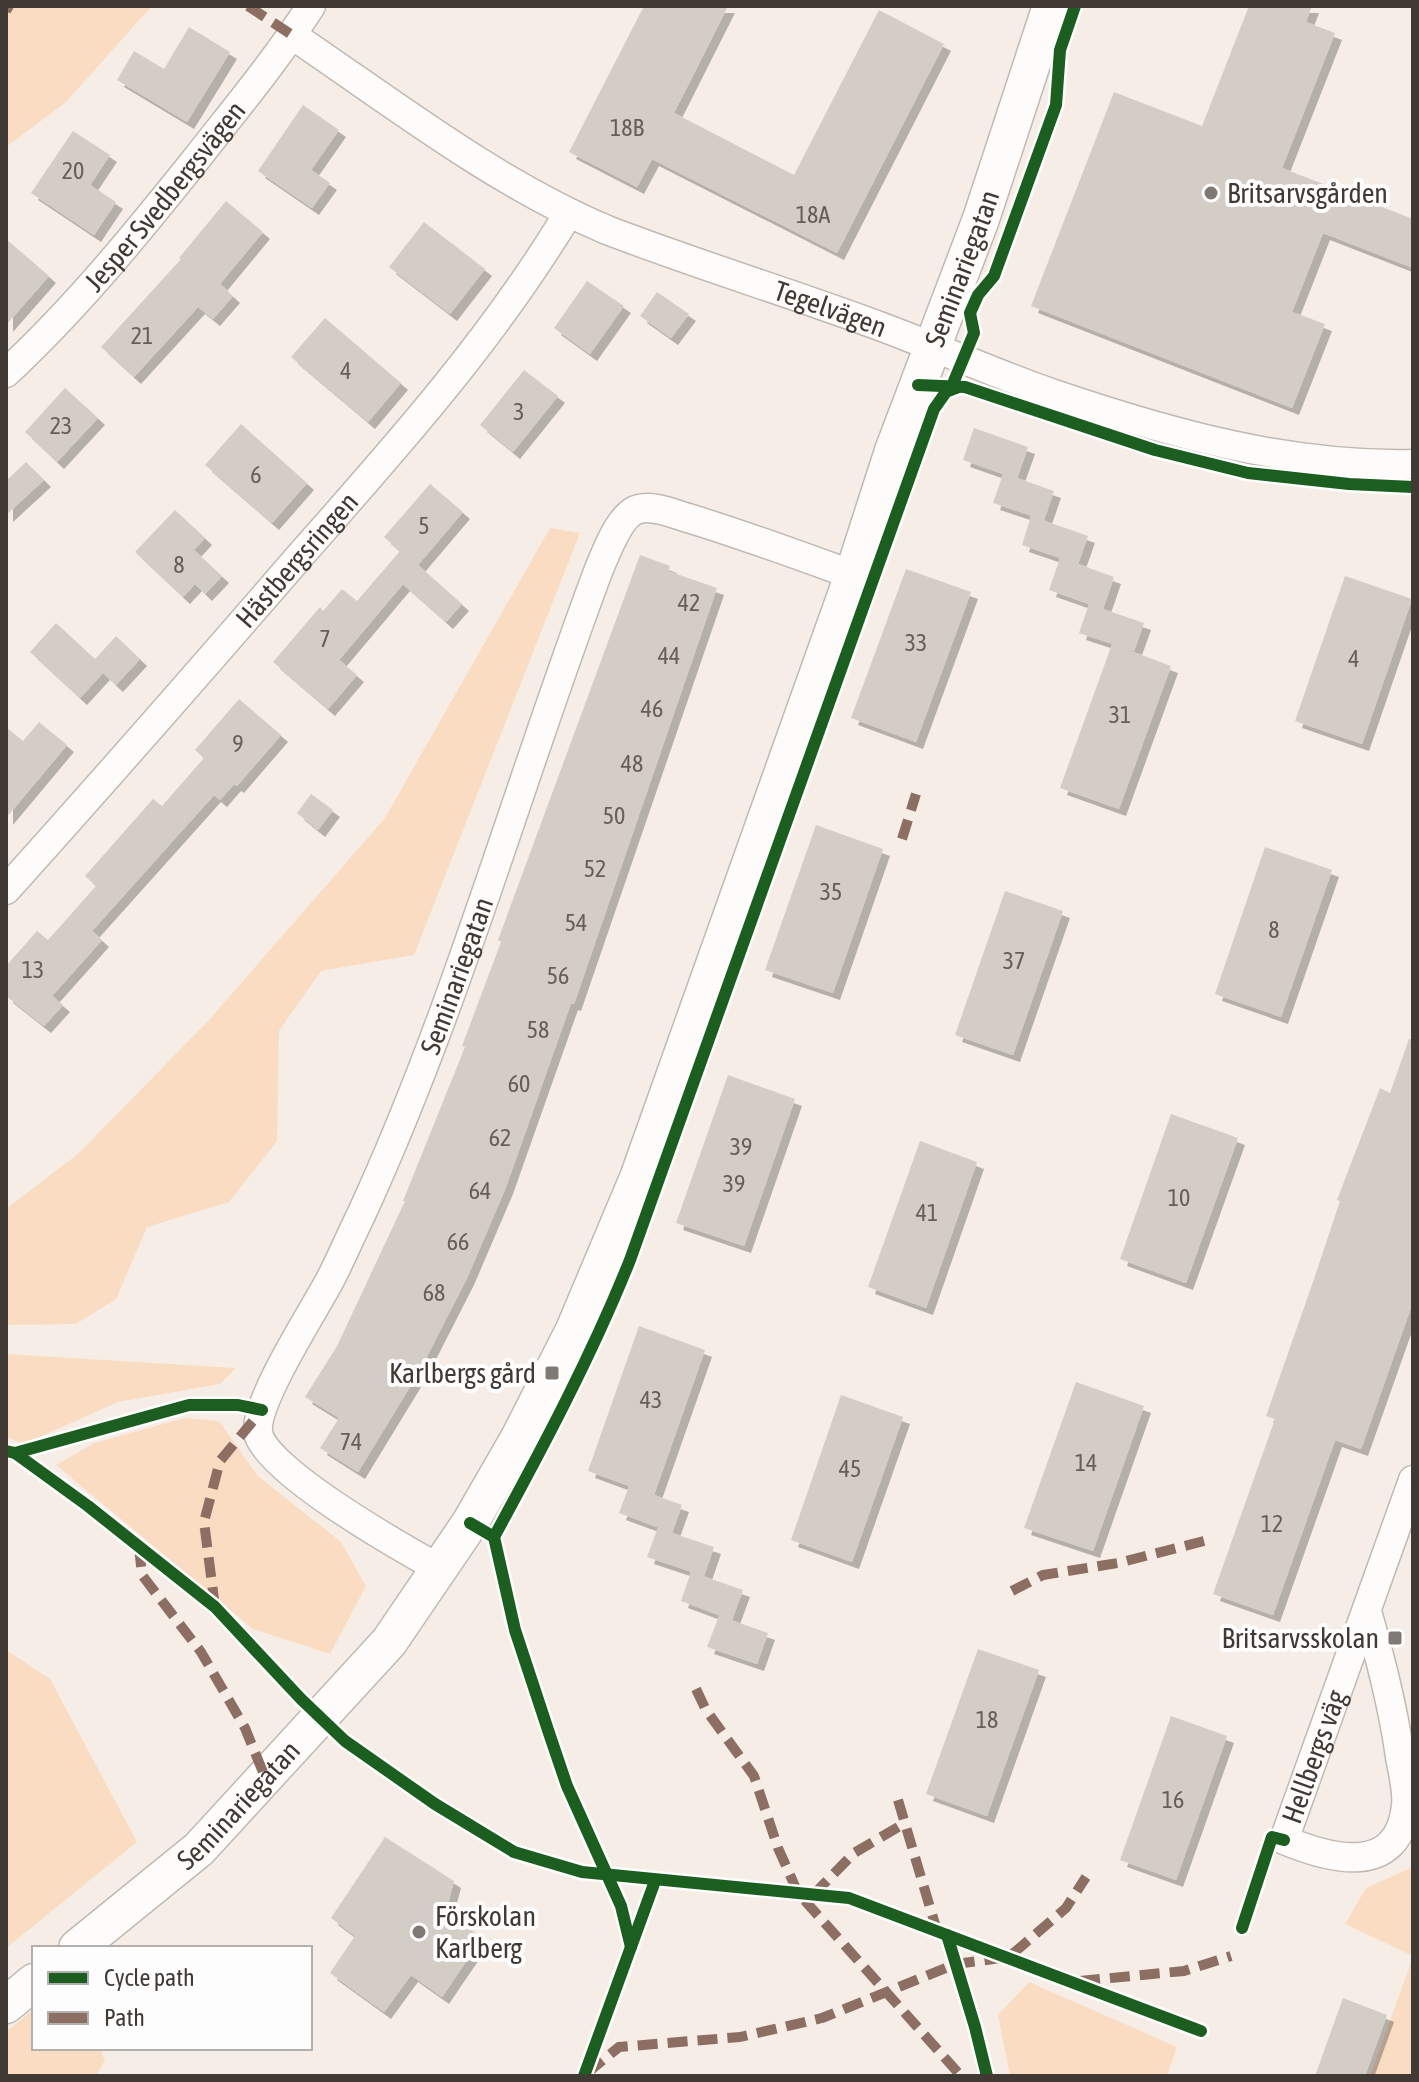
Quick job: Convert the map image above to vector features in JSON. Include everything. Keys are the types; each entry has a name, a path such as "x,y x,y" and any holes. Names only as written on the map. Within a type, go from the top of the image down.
{"street":[{"name":"Jesper Svedbergsvägen","path":"6,373 115,261 292,35 311,6"},
{"name":"Seminariegatan","path":"79,1946 199,1849 389,1642 470,1523 519,1438 574,1330 614,1237 853,575 931,347 981,219 1051,6"},
{"name":"Tegelvägen","path":"292,35 516,185 568,214 655,249 1056,395 1232,446 1306,459 1413,464"},
{"name":"Hästbergsringen","path":"6,890 417,423 494,327 568,214"},
{"name":"Seminariegatan","path":"438,1568 374,1532 287,1469 261,1441 258,1419 273,1384 331,1278 399,1133 599,569 614,534 632,512 641,508 657,509 736,532 853,575"},
{"name":"Hellbergs väg","path":"1367,1611 1392,1707 1407,1803 1402,1825 1393,1841 1363,1858 1346,1859 1316,1853 1284,1840 1413,1480"},
{"path":"6,2005 32,1984"}],"shaded area":[{"path":"6,6 152,6 65,103 6,147"},
{"path":"550,528 580,533 414,955 321,971 279,1031 277,1141 229,1202 147,1227 116,1299 76,1324 6,1325 6,1209 79,1153 209,1020 385,818"},
{"path":"6,1354 236,1368 220,1384 118,1402 24,1444 6,1437"},
{"path":"185,1418 219,1421 258,1476 341,1542 366,1586 330,1654 253,1629 56,1465 94,1443"},
{"path":"6,1650 50,1679 137,1842 6,1948"},
{"path":"1413,1867 1413,1956 1345,1924 1366,1888"},
{"path":"1413,1957 1413,2076 1370,2076"},
{"path":"1029,1982 1177,2047 1167,2076 1010,2076 998,2015"},
{"path":"32,2011 32,2050 101,2050 105,2060 96,2076 6,2076 6,2032"}],"building":[{"path":"644,6 728,6 674,113 794,175 879,10 944,44 837,253 652,159 637,187 569,152"},
{"name":"Britsarvsgården","path":"1249,6 1312,6 1306,22 1335,33 1282,168 1413,219 1413,268 1323,233 1292,312 1325,324 1292,408 1031,306 1114,92 1202,126"},
{"path":"189,27 230,52 187,122 117,80 134,51 164,69"},
{"path":"303,105 339,130 311,170 330,183 312,208 258,171"},
{"path":"73,131 110,155 90,185 116,202 94,235 31,193"},
{"path":"226,201 263,232 220,284 233,296 213,319 198,307 134,377 101,347 181,259"},
{"path":"424,222 485,269 450,314 389,267"},
{"path":"6,239 49,276 6,325"},
{"path":"587,281 624,306 590,354 554,328"},
{"path":"657,292 689,314 671,338 640,316"},
{"path":"325,318 401,383 368,422 291,357"},
{"path":"524,370 558,396 513,452 480,425"},
{"path":"65,388 98,418 57,462 25,432"},
{"path":"241,424 307,483 272,523 205,465"},
{"path":"974,428 1028,447 1017,478 1054,491 1044,520 993,503 1003,474 963,460"},
{"path":"26,462 44,480 6,515 6,481"},
{"path":"430,484 463,512 418,565 462,604 446,622 403,584 339,660 357,675 328,709 273,662 320,607 323,611 342,589 357,601 400,551 384,537"},
{"path":"175,510 205,538 194,550 222,576 205,594 195,584 183,597 135,552"},
{"path":"1031,516 1088,536 1078,564 1114,577 1103,609 1144,623 1134,651 1079,633 1089,604 1049,590 1060,558 1022,545"},
{"path":"640,555 670,566 668,571 717,588 574,1004 571,1003 506,1187 467,1278 419,1372 358,1472 320,1448 339,1418 305,1397 337,1346 405,1201 465,1047 462,1046 501,942 498,940"},
{"path":"906,569 971,592 916,742 851,718"},
{"path":"1345,576 1412,599 1362,744 1295,721"},
{"path":"56,623 95,659 116,636 140,659 116,685 103,673 80,698 30,652"},
{"path":"1112,644 1171,666 1119,809 1060,788"},
{"path":"239,699 281,735 237,786 234,784 220,800 214,795 92,931 102,940 52,996 63,1005 44,1026 6,996 6,966 37,931 48,940 96,886 85,876 153,799 162,806 204,758 195,750"},
{"path":"39,722 67,745 6,818 6,727 23,741"},
{"path":"311,794 333,810 318,830 297,813"},
{"path":"816,825 883,849 833,993 765,970"},
{"path":"1265,847 1332,870 1281,1017 1215,994"},
{"path":"1005,891 1063,911 1013,1055 955,1035"},
{"path":"1409,1039 1413,1040 1413,1302 1361,1449 1335,1440 1273,1615 1213,1594 1275,1419 1266,1416 1340,1201 1337,1200 1380,1088 1390,1093"},
{"path":"728,1075 795,1099 744,1246 676,1223"},
{"path":"1171,1114 1238,1138 1186,1283 1120,1259"},
{"path":"920,1141 977,1162 926,1308 868,1287"},
{"path":"639,1326 705,1350 654,1495 682,1505 672,1533 714,1547 704,1576 647,1557 658,1527 619,1513 629,1486 588,1471"},
{"path":"1076,1382 1144,1406 1093,1551 1024,1528"},
{"path":"841,1395 903,1417 852,1562 791,1540"},
{"path":"691,1572 743,1590 732,1620 681,1601"},
{"path":"719,1616 768,1633 757,1664 707,1647"},
{"path":"978,1649 1039,1670 987,1816 926,1794"},
{"path":"1171,1716 1227,1736 1176,1880 1120,1860"},
{"path":"385,1837 454,1881 446,1911 482,1938 442,1997 411,1975 384,2012 330,1973 355,1936 331,1918"},
{"path":"1343,1998 1387,2015 1365,2076 1315,2076"}],"marked path":[{"path":"6,11 9,6"},
{"path":"248,6 292,35"},
{"path":"902,839 916,794"},
{"path":"215,1607 204,1522 220,1461 262,1410"},
{"path":"1012,1591 1043,1575 1118,1563 1204,1541"},
{"path":"139,1547 142,1575 201,1652 245,1728 265,1777"},
{"path":"696,1689 706,1710 754,1776 778,1848 798,1893 961,2076"},
{"path":"898,1800 937,1931"},
{"path":"813,1895 854,1853 905,1823"},
{"path":"587,2073 619,2047 740,2037 822,2018 956,1964 1009,1957 1066,1908 1086,1877"},
{"path":"1080,1981 1184,1971 1231,1956"}],"cycle path":[{"path":"956,388 954,381 974,333 970,313 978,295 994,276 1056,105 1060,50 1075,6"},
{"path":"918,385 965,387 1155,450 1248,473 1349,484 1413,487"},
{"path":"494,1537 583,1366 630,1260 934,409 946,392 956,388"},
{"path":"6,1451 15,1453 189,1405 238,1405 262,1410"},
{"path":"15,1453 88,1506 215,1607 345,1741 435,1804 514,1852 582,1872 849,1898 1201,2031"},
{"path":"470,1523 494,1537 515,1630 549,1733 567,1786 621,1906 631,1947"},
{"path":"1242,1928 1272,1837 1284,1840"},
{"path":"584,2076 655,1881"},
{"path":"947,1935 987,2076"}],"place":[{"name":"Britsarvsgården","path":"1211,193"},
{"name":"Karlbergs gård","path":"552,1373"},
{"name":"Britsarvsskolan","path":"1395,1638"},
{"name":"Förskolan Karlberg","path":"419,1932"}]}
